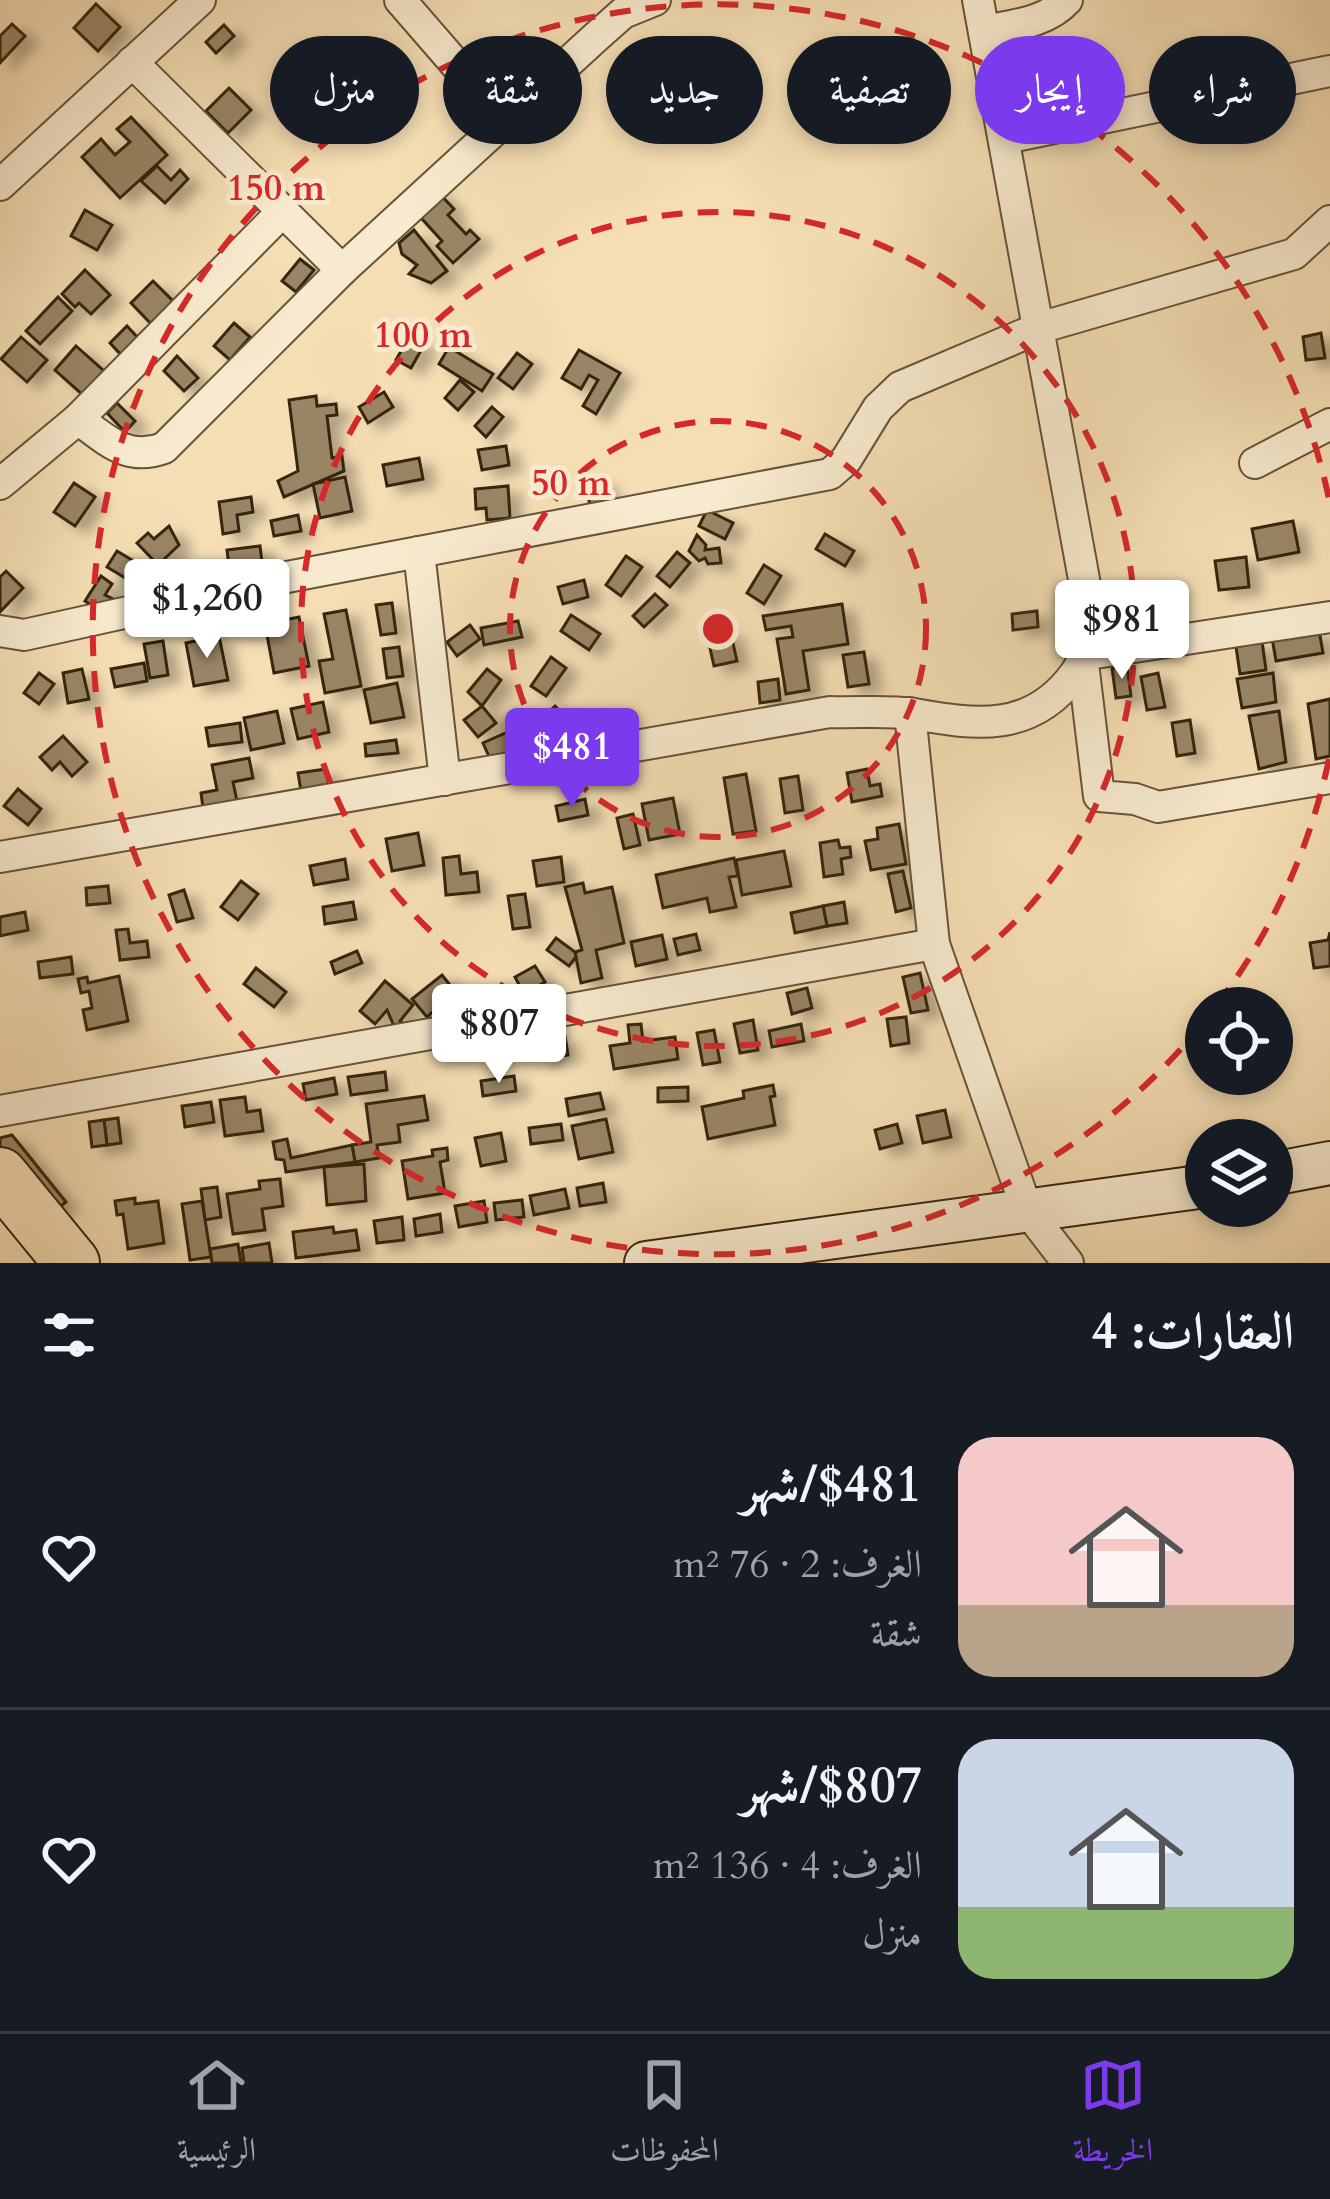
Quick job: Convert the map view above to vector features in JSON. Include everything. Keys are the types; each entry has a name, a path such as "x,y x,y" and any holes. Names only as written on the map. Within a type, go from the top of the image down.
{"highway":[{"path":"0,1175 72,1263"},
{"path":"0,1232 24,1263"}],"street":[{"path":"0,185 200,0"},
{"path":"400,0 443,50"},
{"path":"582,51 623,13 655,0"},
{"path":"981,15 1037,20 1067,0"},
{"path":"132,62 342,270"},
{"path":"1125,113 1330,71"},
{"path":"78,419 118,448 145,455 164,448 342,270 480,144"},
{"path":"0,857 830,712 910,713 953,723 1019,719 1050,700 1077,672 1094,634 1007,144"},
{"path":"0,484 78,419 282,212"},
{"path":"0,631 24,635 419,552 830,474 846,460 878,408 900,387 1039,328 1294,254 1330,221"},
{"path":"1255,463 1330,424"},
{"path":"419,552 446,780"},
{"path":"1082,655 1330,617"},
{"path":"1082,655 1099,796 1136,799 1158,807 1330,778"},
{"path":"910,713 934,944 1027,1210 1068,1263"},
{"path":"0,1111 934,944"},
{"path":"1293,1170 1330,1163"},
{"path":"646,1263 880,1247 1027,1210 1185,1189"}],"building":[{"path":"96,4 120,27 98,51 74,28"},
{"path":"12,24 25,36 0,63 0,36"},
{"path":"224,25 234,36 216,53 206,42"},
{"path":"229,88 251,110 228,133 206,111"},
{"path":"131,117 167,155 120,198 82,157 101,139 115,155 130,142 117,129"},
{"path":"157,166 171,180 180,170 188,179 165,203 141,181"},
{"path":"435,189 454,209 448,215 466,234 470,230 479,239 453,263 437,246 442,241 413,209"},
{"path":"85,210 112,225 97,250 71,236"},
{"path":"414,230 447,271 431,283 409,274 417,265 402,254 399,243"},
{"path":"300,259 314,270 296,292 282,281"},
{"path":"85,270 110,295 91,314 62,294"},
{"path":"153,281 176,304 153,326 131,303"},
{"path":"58,297 72,311 40,344 26,331"},
{"path":"234,323 250,337 230,360 214,346"},
{"path":"127,326 140,340 123,357 110,343"},
{"path":"1321,333 1325,358 1306,360 1303,337"},
{"path":"21,337 47,360 27,382 1,359"},
{"path":"409,337 424,345 411,368 396,360"},
{"path":"76,346 104,371 83,395 55,370"},
{"path":"449,347 493,374 482,391 439,364"},
{"path":"579,350 620,373 596,414 583,406 598,380 589,375 581,389 562,378"},
{"path":"517,353 532,364 513,389 498,378"},
{"path":"177,356 198,378 184,391 164,371"},
{"path":"460,380 474,392 458,410 445,398"},
{"path":"384,392 393,407 368,423 359,407"},
{"path":"316,396 317,406 336,404 337,415 327,416 332,458 342,456 344,471 284,497 278,481 298,471 289,400"},
{"path":"117,403 135,421 125,432 107,413"},
{"path":"492,407 503,417 486,437 475,426"},
{"path":"506,446 509,465 482,470 478,450"},
{"path":"419,458 423,479 387,486 383,465"},
{"path":"345,477 352,511 320,518 313,484"},
{"path":"604,480 608,505 590,508 587,483"},
{"path":"74,483 95,497 75,526 54,512"},
{"path":"508,486 510,518 487,520 486,508 476,509 475,489"},
{"path":"251,497 253,512 237,515 239,531 223,534 219,502"},
{"path":"707,510 733,523 725,539 699,526"},
{"path":"298,515 301,531 274,536 271,521"},
{"path":"1293,521 1299,552 1258,560 1252,529"},
{"path":"169,526 179,545 158,565 137,543 148,533 154,539"},
{"path":"825,534 854,551 845,566 816,549"},
{"path":"697,535 705,550 719,548 721,563 699,561 689,551"},
{"path":"260,546 264,578 231,582 227,550"},
{"path":"117,551 142,566 132,582 107,567"},
{"path":"677,552 690,563 670,587 657,576"},
{"path":"626,556 642,567 621,596 606,585"},
{"path":"1246,557 1249,587 1219,590 1215,561"},
{"path":"764,565 781,576 764,604 747,593"},
{"path":"6,571 23,588 0,612 0,577"},
{"path":"101,576 112,584 105,595 113,599 105,614 85,601"},
{"path":"584,580 588,597 563,604 558,587"},
{"path":"655,594 667,605 644,627 633,616"},
{"path":"392,603 396,633 381,635 376,605"},
{"path":"842,604 848,644 803,651 809,690 786,694 777,639 793,637 791,626 766,630 763,616"},
{"path":"346,610 361,686 325,693 319,661 333,659 324,614"},
{"path":"1037,611 1038,627 1013,630 1012,614"},
{"path":"571,615 600,634 589,650 561,631"},
{"path":"299,617 309,666 274,673 265,624"},
{"path":"518,621 522,637 484,645 481,628"},
{"path":"470,625 480,639 457,656 447,642"},
{"path":"730,630 737,661 714,666 707,635"},
{"path":"1319,630 1323,653 1276,661 1272,638"},
{"path":"219,636 228,680 194,686 186,643"},
{"path":"163,641 168,675 150,678 144,644"},
{"path":"1262,641 1266,670 1240,674 1236,647"},
{"path":"399,647 403,676 387,678 383,649"},
{"path":"864,652 869,684 848,687 843,655"},
{"path":"551,657 566,668 546,696 531,686"},
{"path":"144,663 147,681 115,687 111,669"},
{"path":"1127,666 1131,696 1116,698 1112,668"},
{"path":"82,669 89,699 68,703 63,673"},
{"path":"487,669 501,680 482,706 468,692"},
{"path":"39,673 54,684 39,704 24,693"},
{"path":"1158,673 1165,707 1147,710 1141,677"},
{"path":"1273,673 1276,702 1242,708 1237,679"},
{"path":"778,679 780,700 760,703 758,682"},
{"path":"397,683 404,717 371,723 364,690"},
{"path":"1330,699 1330,756 1316,759 1308,704"},
{"path":"323,702 329,732 298,739 291,709"},
{"path":"482,706 496,723 478,737 464,720"},
{"path":"555,706 568,720 553,734 540,720"},
{"path":"277,711 284,743 251,750 244,718"},
{"path":"1279,711 1286,762 1259,769 1249,716"},
{"path":"1190,720 1195,753 1177,756 1172,723"},
{"path":"240,723 242,742 209,746 206,728"},
{"path":"510,731 519,751 492,763 483,743"},
{"path":"63,736 87,762 72,776 60,762 52,770 40,757"},
{"path":"396,740 398,753 366,756 365,744"},
{"path":"249,758 253,778 233,782 237,801 203,808 201,793 217,790 212,765"},
{"path":"326,769 329,787 301,791 298,773"},
{"path":"867,769 870,786 880,784 882,796 852,802 847,773"},
{"path":"746,774 756,831 733,834 724,778"},
{"path":"798,776 803,810 785,813 780,779"},
{"path":"18,789 41,809 28,825 4,806"},
{"path":"673,798 680,834 649,840 642,804"},
{"path":"585,799 588,815 559,821 556,806"},
{"path":"633,814 640,845 624,849 617,818"},
{"path":"899,824 906,864 871,870 865,841 878,839 877,828"},
{"path":"418,833 424,865 392,871 386,839"},
{"path":"838,840 840,848 850,847 851,857 841,859 843,874 824,877 820,843"},
{"path":"784,851 791,886 742,895 736,860"},
{"path":"459,856 461,874 477,872 479,892 446,895 443,858"},
{"path":"561,857 564,882 537,886 533,861"},
{"path":"734,858 738,876 729,877 736,907 710,912 707,898 663,908 656,875"},
{"path":"345,859 348,879 314,885 310,866"},
{"path":"903,871 911,908 896,912 888,874"},
{"path":"241,881 258,894 238,920 221,907"},
{"path":"583,883 585,893 612,887 624,943 596,950 602,978 581,983 575,952 582,950 565,887"},
{"path":"108,886 110,903 87,905 86,888"},
{"path":"184,890 193,918 177,922 169,895"},
{"path":"525,894 530,927 513,929 508,896"},
{"path":"353,902 356,919 325,924 323,907"},
{"path":"844,902 847,923 827,926 823,906"},
{"path":"823,906 827,926 795,933 791,913"},
{"path":"25,912 28,930 0,936 0,917"},
{"path":"128,929 130,943 147,941 149,957 120,960 116,930"},
{"path":"1330,932 1330,966 1314,968 1310,943 1328,940"},
{"path":"696,934 700,950 678,955 674,939"},
{"path":"662,935 667,959 636,966 631,942"},
{"path":"556,938 575,952 569,966 547,950"},
{"path":"357,951 362,963 335,974 331,962"},
{"path":"71,957 73,974 40,978 38,962"},
{"path":"535,966 545,982 524,994 515,977"},
{"path":"256,968 286,992 274,1007 244,984"},
{"path":"920,973 928,1010 911,1013 903,977"},
{"path":"442,975 462,1000 446,1014 439,1006 427,1017 412,999"},
{"path":"119,976 128,1021 87,1030 83,1010 92,1008 89,991 81,993 78,979 87,977 88,983"},
{"path":"385,981 413,1005 397,1033 387,1010 375,1024 360,1011"},
{"path":"807,988 812,1008 792,1014 787,993"},
{"path":"906,1017 909,1043 891,1046 887,1019"},
{"path":"753,1020 758,1050 740,1053 734,1024"},
{"path":"641,1024 643,1041 675,1037 678,1059 614,1069 610,1046 630,1043 628,1025"},
{"path":"801,1024 804,1041 772,1047 769,1031"},
{"path":"714,1030 720,1062 703,1065 697,1033"},
{"path":"565,1036 568,1055 541,1059 538,1041"},
{"path":"385,1072 387,1090 351,1095 348,1077"},
{"path":"514,1076 516,1091 483,1096 481,1081"},
{"path":"334,1078 337,1094 306,1100 303,1084"},
{"path":"773,1085 775,1125 708,1139 702,1107 744,1098 743,1091"},
{"path":"688,1087 688,1101 658,1102 658,1088"},
{"path":"600,1093 604,1109 569,1116 566,1099"},
{"path":"424,1096 428,1120 398,1125 400,1142 377,1145 379,1158 355,1162 352,1145 371,1142 366,1104"},
{"path":"245,1097 247,1112 260,1110 263,1131 225,1136 220,1100"},
{"path":"211,1102 214,1122 185,1127 182,1106"},
{"path":"945,1110 951,1137 923,1143 917,1116"},
{"path":"118,1118 121,1143 107,1145 104,1120"},
{"path":"606,1119 613,1152 579,1159 572,1126"},
{"path":"104,1120 107,1145 92,1147 89,1122"},
{"path":"561,1124 563,1140 531,1144 529,1128"},
{"path":"897,1124 902,1143 880,1149 875,1130"},
{"path":"501,1133 506,1161 481,1166 475,1138"},
{"path":"12,1135 66,1202 45,1219 0,1163 0,1138"},
{"path":"287,1139 291,1158 352,1145 355,1162 286,1172 284,1160 276,1159 273,1142"},
{"path":"447,1148 448,1160 440,1162 445,1193 408,1199 402,1161 433,1156 432,1150"},
{"path":"364,1164 366,1201 327,1205 324,1167"},
{"path":"280,1179 283,1206 262,1209 265,1230 233,1234 227,1194 260,1189 259,1181"},
{"path":"603,1183 606,1202 580,1206 577,1188"},
{"path":"217,1187 221,1217 205,1220 201,1189"},
{"path":"565,1189 569,1208 534,1215 530,1196"},
{"path":"135,1198 135,1204 158,1201 164,1243 128,1249 123,1214 117,1215 115,1201"},
{"path":"522,1200 524,1217 496,1220 494,1203"},
{"path":"202,1201 211,1257 190,1260 182,1204"},
{"path":"484,1201 487,1222 459,1227 455,1206"},
{"path":"440,1214 442,1232 416,1236 414,1219"},
{"path":"402,1217 404,1240 377,1243 374,1221"},
{"path":"333,1227 334,1233 356,1230 359,1250 296,1258 293,1232"},
{"path":"269,1243 272,1263 244,1263 242,1248"},
{"path":"238,1244 241,1263 212,1263 210,1249"}]}
